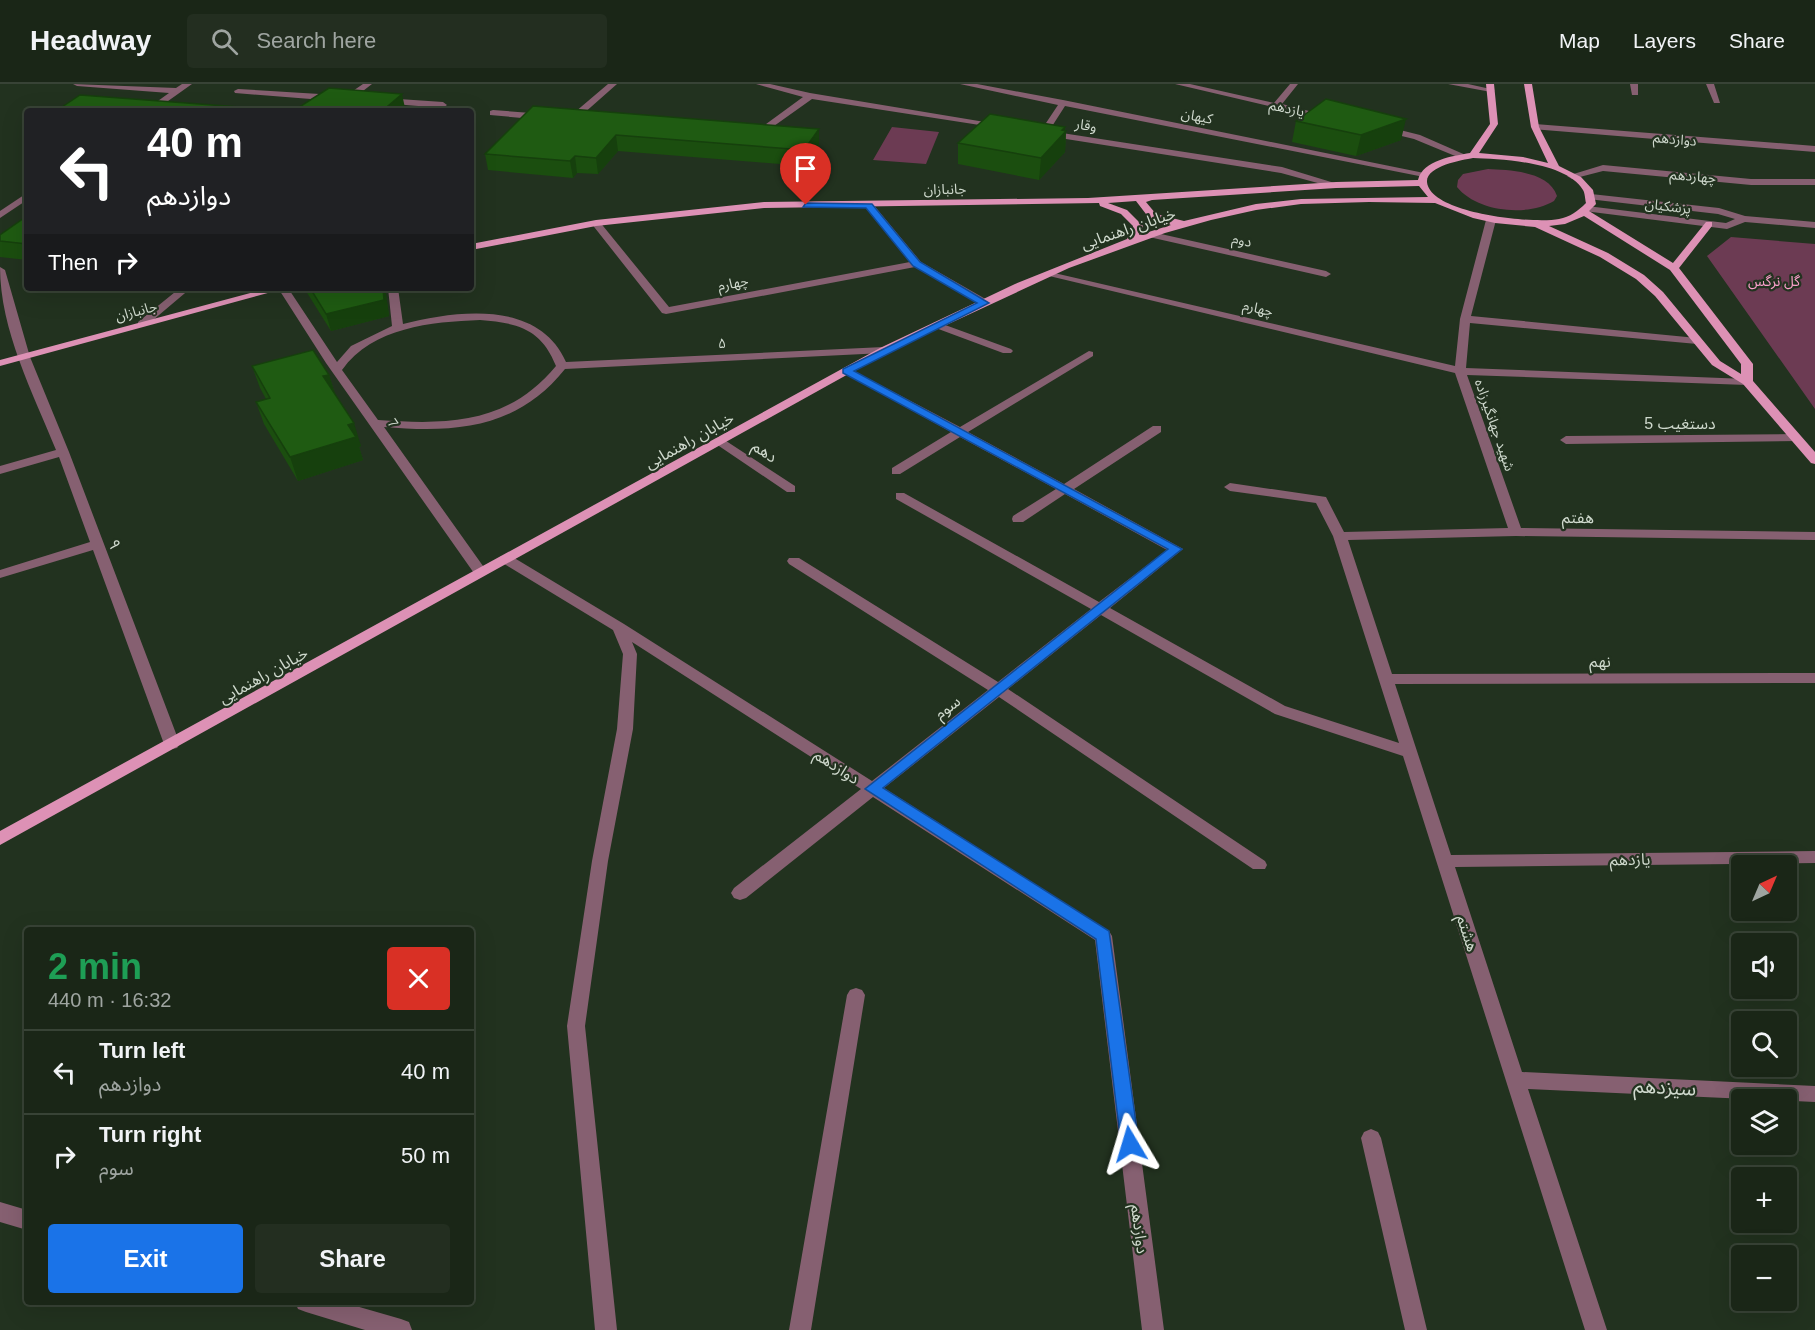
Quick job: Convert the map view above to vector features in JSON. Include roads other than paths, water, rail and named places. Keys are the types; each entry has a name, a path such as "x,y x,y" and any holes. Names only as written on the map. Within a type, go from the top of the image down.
{"main road":[{"path":"1528,84 1535,126 1556,168"},
{"path":"1468,156 1494,124 1490,87"},
{"path":"1468,156 1515,158 1556,168 1572,176 1588,190 1592,197 1586,211 1570,219 1535,224 1491,220 1452,208 1437,200 1423,178 1437,163 1468,156"},
{"name":"جانبازان","path":"474,246 596,223 764,205 1088,201 1423,178"},
{"name":"خیابان راهنمایی","path":"0,839 884,350 1050,274 1131,241 1256,207 1351,197 1437,200"},
{"path":"1148,198 1141,201 1143,209 1149,214 1170,222 1190,225"},
{"path":"1088,201 1111,205 1124,212 1138,226 1131,241"},
{"path":"1586,211 1674,268 1747,364 1747,382"},
{"path":"1535,224 1604,255 1640,278 1659,294 1716,363 1747,382 1815,460"},
{"path":"1674,268 1709,224"},
{"name":"جانبازان","path":"0,363 270,291"}],"street":[{"path":"77,84 177,91"},
{"path":"152,108 188,84"},
{"path":"347,99 368,84"},
{"path":"571,120 614,84"},
{"path":"760,84 810,96 1009,127"},
{"name":"کیهان","path":"964,84 1423,178"},
{"name":"یازدهم","path":"1179,84 1333,118"},
{"path":"1211,91 1221,84"},
{"path":"1276,106 1294,84"},
{"path":"1452,84 1490,87"},
{"path":"1710,84 1717,101"},
{"path":"238,91 368,100"},
{"path":"756,135 810,96"},
{"path":"379,101 443,105"},
{"path":"1044,132 1063,103"},
{"path":"493,113 583,121"},
{"name":"دوازدهم","path":"1535,126 1815,149"},
{"path":"1379,127 1417,137 1468,156"},
{"name":"وقار","path":"1033,130 1282,170 1336,185"},
{"path":"745,134 768,136"},
{"name":"چهاردهم","path":"1572,176 1603,168 1751,182 1815,182"},
{"name":"پزشکیان","path":"1592,197 1719,211 1744,219 1815,225"},
{"path":"0,215 24,198"},
{"path":"869,205 917,264 985,303"},
{"name":"پزشکیان","path":"1586,211 1726,226 1744,219"},
{"name":"شهید جهانگیرزاده","path":"1491,220 1465,319 1460,370 1516,532"},
{"name":"چهارم","path":"596,223 666,311 917,264"},
{"name":"دوم","path":"1152,235 1326,274"},
{"name":"۹","path":"0,270 24,357 63,452 172,744"},
{"name":"چهارم","path":"1050,274 1460,370 1747,382"},
{"path":"142,324 182,291"},
{"name":"7","path":"284,291 336,369 481,573"},
{"path":"393,291 398,327"},
{"path":"336,369 353,349 373,337 398,327 431,319 465,316 498,318 525,325 545,337 556,352 562,366 550,385 527,402 495,416 457,425 428,427 374,423"},
{"path":"1465,319 1697,341"},
{"path":"937,325 1006,351"},
{"name":"۵","path":"562,366 884,350"},
{"path":"896,471 1089,354"},
{"path":"846,371 1064,488"},
{"path":"1018,519 1157,429"},
{"name":"دستغیب 5","path":"1566,440 1795,438"},
{"name":"دهم","path":"720,441 791,489"},
{"path":"0,470 63,452"},
{"name":"هشتم","path":"1230,487 1321,500 1340,536 1596,1330"},
{"name":"سوم","path":"740,893 1176,549 1064,488"},
{"path":"900,496 1280,710 1409,752"},
{"name":"هفتم","path":"1340,536 1516,532 1815,536"},
{"path":"0,574 98,544"},
{"name":"دوازدهم","path":"506,559 619,627 1103,936 1153,1330"},
{"path":"794,561 998,690 1259,865"},
{"path":"606,1330 576,1026 600,861 625,729 630,654 619,627"},
{"name":"نهم","path":"1386,679 1815,678"},
{"name":"یازدهم","path":"1445,861 1815,857"},
{"path":"800,1330 856,995"},
{"name":"سیزدهم","path":"1515,1080 1815,1094"},
{"path":"1371,1138 1416,1330"},
{"path":"0,1212 24,1219"},
{"path":"316,1305 401,1330"}],"park label":[{"name":"گل نرگس","path":"1774,281"}]}
